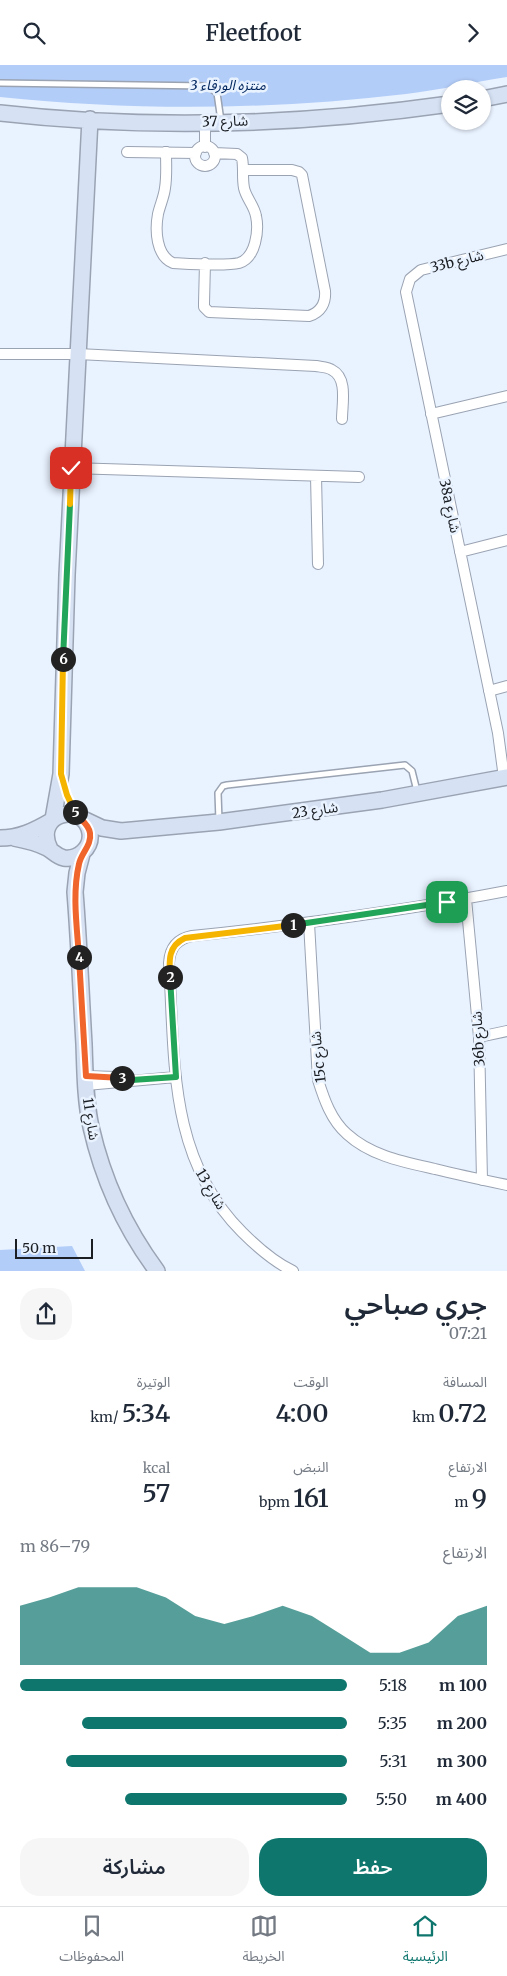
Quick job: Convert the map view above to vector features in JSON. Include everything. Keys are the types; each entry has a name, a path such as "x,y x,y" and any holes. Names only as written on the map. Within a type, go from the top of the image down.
{"street":[{"path":"491,97 507,94"},
{"name":"شارع 37","path":"0,113 90,119 206,122 342,117 441,105"},
{"path":"55,853 46,835 52,820 61,774 71,468 90,119"},
{"path":"166,152 165,189 157,221 162,253 168,261 173,263 238,263 245,259 255,240 258,223 254,207 244,191 242,161 240,155 210,149 198,149 196,160 206,166 215,160 210,149 206,122"},
{"path":"127,152 196,153"},
{"path":"205,263 204,307 209,312 309,316 315,314 324,304 325,291 302,175 296,170 243,170"},
{"name":"33b شارع","path":"410,279 428,267 507,249"},
{"name":"38a شارع","path":"410,279 407,285 407,299 498,733 505,778"},
{"path":"0,354 78,354 316,366 332,369 340,376 343,386 342,419"},
{"path":"431,414 507,396"},
{"path":"71,468 359,477"},
{"path":"316,476 318,564"},
{"path":"460,552 507,540"},
{"path":"489,691 507,686"},
{"name":"38a شارع","path":"498,733 507,758"},
{"path":"7,838 71,858 85,849 90,831 67,795 61,774"},
{"name":"شارع 23","path":"80,817 102,828 121,831 318,810 505,778"},
{"path":"7,838 33,831 64,814 80,817"},
{"name":"شارع 23","path":"85,849 121,831"},
{"name":"شارع 11","path":"85,849 77,873 75,892 86,1081 91,1125 100,1162 118,1206 153,1269"},
{"name":"شارع 11","path":"55,853 68,874 75,892"},
{"path":"309,923 507,891"},
{"name":"36b شارع","path":"466,899 479,1037 482,1180"},
{"name":"شارع 13","path":"293,1271 257,1247 230,1220 207,1188 191,1153 180,1116 169,963 174,945 192,936 309,923"},
{"name":"15c شارع","path":"309,923 318,1080 334,1119 360,1145 377,1153 396,1160 507,1185"},
{"path":"479,1037 507,1031"},
{"path":"86,1081 120,1077 132,1080 176,1077"}],"lane":[{"path":"0,83 207,86 217,93 221,121"},
{"path":"219,822 218,793 223,786 227,785 405,765 412,771 417,794"}],"green space":[{"name":"منتزه الورقاء 3","path":"0,65 507,65 507,77 489,80 441,80 441,88 419,92 305,103 203,107 101,105 0,97"},
{"path":"72,1246 85,1271 0,1271 0,1250"}],"route":[{"path":"71,468 61,774 67,795 76,815 83,819 90,831 89,845 82,854 77,873 75,892 86,1076 120,1077 132,1080 176,1077 169,957 174,945 185,938 309,923 447,902"}]}
